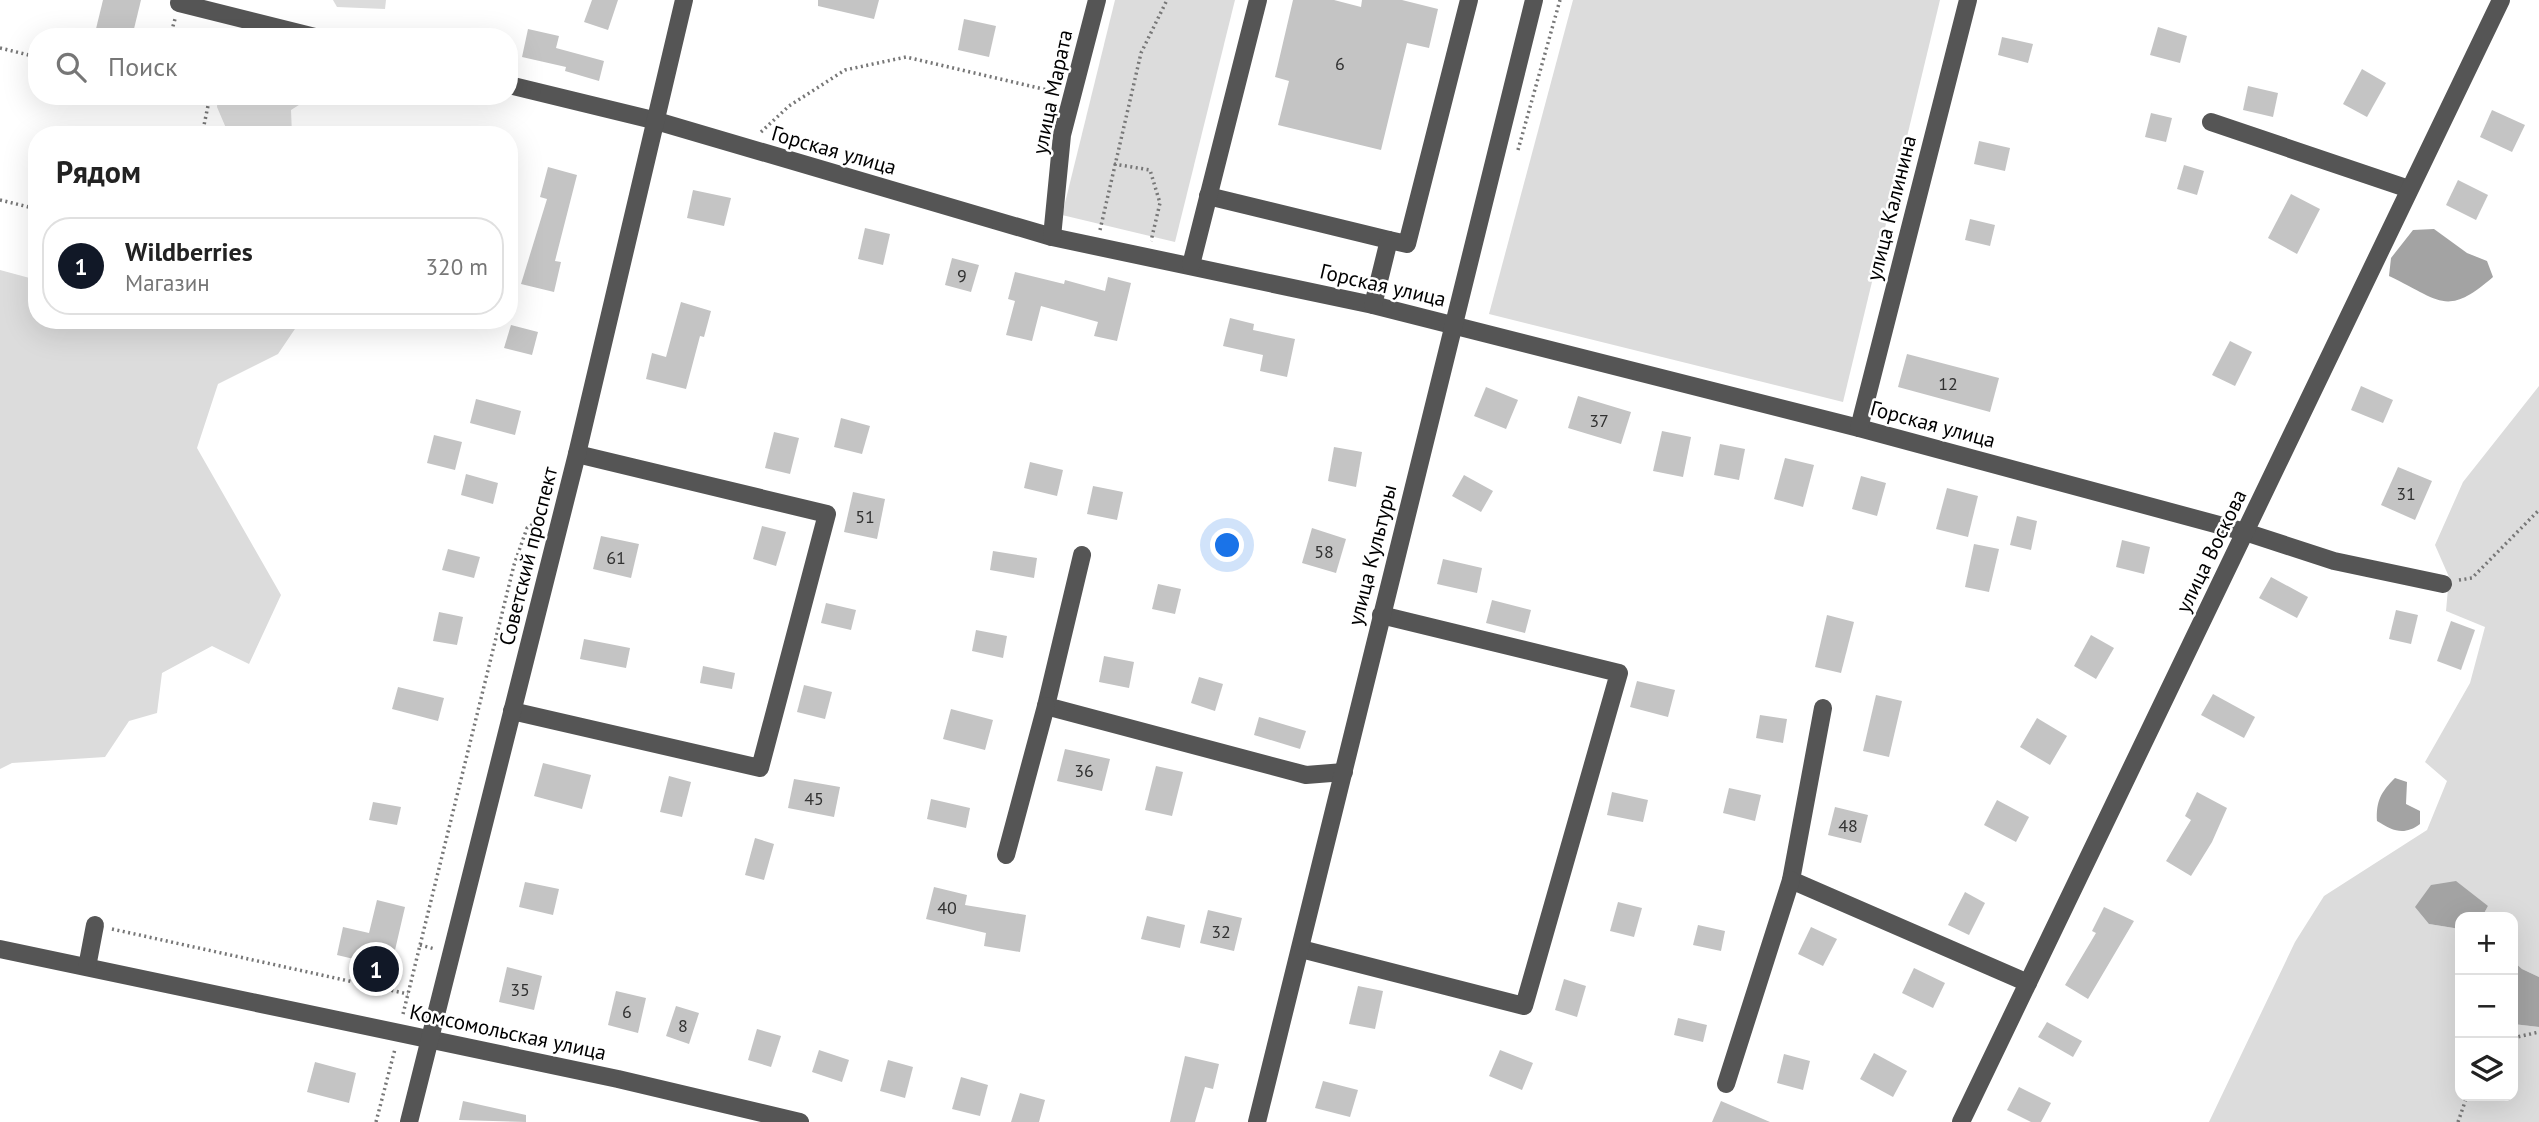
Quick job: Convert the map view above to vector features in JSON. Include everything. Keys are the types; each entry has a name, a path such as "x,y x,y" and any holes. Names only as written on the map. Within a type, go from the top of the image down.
{"street":[{"name":"Советский проспект","path":"409,1122 565,503 653,121 684,0"},
{"name":"улица Марата","path":"1052,237 1062,135 1097,0"},
{"path":"1191,265 1258,0"},
{"path":"1208,196 1407,244 1469,0"},
{"name":"улица Культуры","path":"1257,1122 1534,0"},
{"name":"улица Калинина","path":"1859,428 1968,0"},
{"name":"улица Воскова","path":"1961,1122 2501,0"},
{"path":"179,3 279,28"},
{"name":"Горская улица","path":"518,87 653,121 1052,237 1373,305 1859,428 2245,532 2334,561 2443,584"},
{"path":"2211,122 2409,189"},
{"path":"1373,305 1390,240"},
{"path":"512,711 760,768 827,514 577,454"},
{"path":"1006,855 1046,706 1082,555"},
{"path":"1301,949 1524,1006 1619,673 1381,615"},
{"path":"1046,706 1307,775 1344,772"},
{"path":"1726,1084 1791,880 1823,708"},
{"path":"1791,880 2028,982"},
{"path":"87,967 94,925"},
{"name":"Комсомольская улица","path":"0,949 399,1032 800,1122"}],"path":[{"path":"1101,223 1141,53 1167,0"},
{"path":"0,48 28,55"},
{"path":"744,147 789,106 845,70 906,57 1072,96"},
{"path":"204,126 208,105"},
{"path":"1114,164 1150,170 1160,203 1152,237"},
{"path":"0,200 28,207"},
{"path":"376,1122 514,565 527,528 565,503"},
{"path":"2443,584 2472,578 2539,510"},
{"path":"94,925 408,994"},
{"path":"2518,1037 2539,1032"},
{"path":"2458,1122 2466,1101"}],"shaded area":[{"path":"333,0 386,0 385,9 337,7"},
{"path":"1115,0 1235,0 1175,242 1062,215"},
{"path":"1573,0 1940,0 1843,402 1489,314"},
{"path":"299,105 291,110 292,126 225,126 217,107"},
{"path":"2434,229 2467,253 2487,261 2493,277 2464,298 2442,301 2389,276 2391,258 2413,230"},
{"path":"0,270 28,278 28,329 295,329 278,354 218,384 197,448 281,595 249,664 212,646 162,673 157,713 129,721 105,757 12,763 0,769"},
{"path":"2539,386 2539,977 2518,965 2518,912 2485,912 2488,906 2468,912 2455,912 2455,916 2429,924 2455,928 2455,1101 2518,1101 2518,1025 2539,1027 2539,1122 2209,1122 2295,942 2324,896 2427,830 2447,781 2425,762 2470,683 2485,627 2446,611 2449,577 2435,545 2463,482"},
{"path":"2395,778 2407,782 2406,804 2420,811 2420,824 2409,830 2393,830 2377,821 2380,797"},
{"path":"2456,881 2488,906 2485,912 2455,912 2455,928 2429,924 2415,907 2431,885"},
{"path":"2518,965 2539,977 2539,1027 2518,1025"}],"building":[{"path":"103,0 141,0 134,28 96,28"},
{"path":"592,0 618,0 608,30 584,22"},
{"path":"818,0 879,0 874,19 818,6"},
{"path":"1293,0 1334,0 1361,7 1362,0 1402,0 1438,9 1429,48 1407,43 1381,150 1278,125 1289,81 1275,77"},
{"path":"964,19 996,26 989,57 958,50"},
{"path":"2158,27 2187,36 2180,63 2150,55"},
{"path":"528,29 559,36 556,48 604,61 599,81 565,71 566,67 522,57"},
{"path":"2002,37 2033,44 2028,63 1998,55"},
{"path":"2362,69 2386,83 2367,117 2343,104"},
{"path":"2248,86 2278,93 2273,117 2243,110"},
{"path":"2492,110 2525,125 2512,152 2480,137"},
{"path":"2151,113 2172,118 2166,142 2145,137"},
{"path":"1979,141 2010,148 2005,171 1974,164"},
{"path":"2184,165 2204,171 2197,195 2177,189"},
{"path":"548,167 577,175 555,261 561,262 554,292 521,284 547,199 540,197"},
{"path":"2458,180 2488,195 2476,220 2446,205"},
{"path":"693,190 731,198 724,226 687,218"},
{"path":"2291,194 2320,209 2297,254 2268,238"},
{"path":"1970,219 1995,225 1990,246 1965,240"},
{"path":"865,228 890,234 883,265 858,259"},
{"path":"952,258 979,265 971,292 945,285"},
{"path":"1015,272 1064,284 1065,280 1105,291 1108,277 1131,283 1117,341 1094,336 1098,322 1041,306 1032,341 1006,335 1015,301 1008,299"},
{"path":"681,302 711,311 704,337 700,336 686,389 646,379 652,353 666,357"},
{"path":"1230,318 1254,324 1253,330 1295,339 1287,377 1260,371 1263,355 1223,346"},
{"path":"518,327 538,332 532,355 504,348 510,329 518,329"},
{"path":"2230,341 2252,352 2235,386 2212,375"},
{"path":"1907,354 1999,378 1990,412 1898,387"},
{"path":"2361,386 2393,400 2383,423 2351,410"},
{"path":"1486,387 1518,400 1506,429 1474,416"},
{"path":"1578,396 1631,412 1621,444 1568,428"},
{"path":"476,399 521,411 515,435 470,423"},
{"path":"841,418 870,426 862,454 834,447"},
{"path":"1662,431 1691,437 1683,477 1653,471"},
{"path":"774,432 799,438 790,474 765,468"},
{"path":"434,435 462,442 455,470 427,463"},
{"path":"1720,444 1745,449 1739,480 1714,475"},
{"path":"1334,447 1362,452 1356,487 1328,481"},
{"path":"1785,458 1814,465 1803,507 1774,499"},
{"path":"1030,462 1063,470 1057,496 1024,488"},
{"path":"2398,467 2432,481 2415,520 2381,505"},
{"path":"466,474 498,483 493,504 461,495"},
{"path":"1464,475 1493,491 1481,512 1452,496"},
{"path":"1861,476 1886,483 1877,516 1852,509"},
{"path":"1093,486 1123,492 1117,520 1087,514"},
{"path":"1947,488 1978,496 1968,537 1936,529"},
{"path":"853,492 885,499 877,539 844,532"},
{"path":"2017,516 2037,521 2031,550 2010,545"},
{"path":"762,526 786,532 776,566 753,559"},
{"path":"1312,528 1346,539 1336,573 1302,563"},
{"path":"601,536 639,544 631,578 593,569"},
{"path":"2122,540 2150,547 2144,574 2116,567"},
{"path":"1974,544 1999,549 1989,592 1965,587"},
{"path":"448,549 480,557 474,578 442,570"},
{"path":"993,551 1037,558 1034,578 990,570"},
{"path":"1443,559 1482,568 1477,593 1437,584"},
{"path":"2271,577 2308,597 2297,618 2259,598"},
{"path":"1158,584 1181,589 1175,614 1152,609"},
{"path":"1492,600 1531,610 1525,633 1486,623"},
{"path":"826,603 856,610 851,630 821,623"},
{"path":"2396,610 2418,615 2411,644 2389,639"},
{"path":"439,612 463,617 457,645 433,641"},
{"path":"1827,615 1854,622 1841,673 1815,667"},
{"path":"2451,621 2475,630 2461,670 2437,661"},
{"path":"976,630 1007,636 1003,658 972,651"},
{"path":"2091,635 2114,648 2096,679 2074,666"},
{"path":"584,639 630,648 626,668 580,659"},
{"path":"1104,656 1134,662 1129,688 1099,682"},
{"path":"703,666 735,673 732,689 700,683"},
{"path":"1199,677 1223,684 1215,711 1191,703"},
{"path":"1637,681 1675,690 1668,717 1630,707"},
{"path":"804,685 832,692 825,719 797,712"},
{"path":"398,687 444,698 438,721 392,709"},
{"path":"2213,694 2255,717 2244,738 2201,715"},
{"path":"1876,695 1902,701 1889,757 1863,751"},
{"path":"951,709 993,720 985,750 943,739"},
{"path":"1760,715 1787,719 1783,743 1756,738"},
{"path":"1259,717 1306,731 1300,749 1254,735"},
{"path":"2037,718 2067,736 2050,765 2020,747"},
{"path":"1065,749 1110,759 1102,791 1057,781"},
{"path":"543,763 591,775 582,809 534,796"},
{"path":"1156,766 1183,772 1172,816 1145,810"},
{"path":"669,776 691,782 682,817 660,812"},
{"path":"794,779 840,787 834,817 788,808"},
{"path":"1729,788 1761,795 1755,821 1723,813"},
{"path":"1612,792 1648,800 1643,822 1607,815"},
{"path":"2197,792 2227,808 2212,842 2191,876 2166,861 2191,820 2185,816"},
{"path":"931,799 970,808 966,828 927,819"},
{"path":"1997,800 2029,817 2016,842 1984,825"},
{"path":"373,802 401,807 397,825 369,820"},
{"path":"1835,807 1868,815 1861,843 1828,835"},
{"path":"755,838 774,844 764,880 745,875"},
{"path":"525,882 559,889 553,915 519,907"},
{"path":"934,887 967,895 965,905 1026,915 1020,952 984,946 986,933 926,919"},
{"path":"1965,892 1985,903 1969,935 1948,925"},
{"path":"377,900 405,907 389,976 355,969 358,960 337,955 343,927 369,933"},
{"path":"1618,902 1642,908 1634,937 1610,931"},
{"path":"2104,907 2134,921 2088,999 2065,985 2096,933 2092,931"},
{"path":"1208,910 1242,918 1234,951 1200,943"},
{"path":"1147,916 1185,925 1180,948 1141,939"},
{"path":"1698,925 1725,931 1721,951 1693,945"},
{"path":"1811,927 1837,939 1823,966 1798,954"},
{"path":"507,967 542,976 534,1010 499,1002"},
{"path":"1914,968 1945,983 1933,1008 1902,993"},
{"path":"1564,979 1586,986 1577,1017 1555,1010"},
{"path":"1358,986 1383,991 1375,1029 1349,1024"},
{"path":"616,991 646,998 638,1033 608,1025"},
{"path":"676,1006 699,1013 689,1044 666,1036"},
{"path":"1678,1018 1707,1025 1703,1042 1674,1035"},
{"path":"2047,1022 2082,1041 2073,1057 2038,1037"},
{"path":"757,1029 781,1036 771,1067 748,1060"},
{"path":"819,1050 849,1060 842,1082 812,1072"},
{"path":"1500,1050 1533,1063 1522,1090 1489,1076"},
{"path":"1874,1053 1907,1071 1893,1097 1860,1079"},
{"path":"1784,1054 1810,1061 1803,1090 1777,1083"},
{"path":"1185,1056 1219,1064 1213,1089 1205,1087 1195,1122 1170,1122"},
{"path":"888,1060 913,1067 905,1098 880,1091"},
{"path":"315,1062 356,1073 349,1103 307,1092"},
{"path":"961,1077 988,1085 980,1116 952,1109"},
{"path":"1323,1081 1358,1090 1350,1117 1315,1108"},
{"path":"2019,1087 2051,1103 2041,1122 2031,1122 2007,1110"},
{"path":"1020,1093 1045,1100 1039,1122 1011,1122"},
{"path":"463,1101 526,1115 526,1122 459,1120"},
{"path":"1721,1101 1770,1122 1712,1122"}],"place":[{"name":"Wildberries","path":"376,969"}]}
